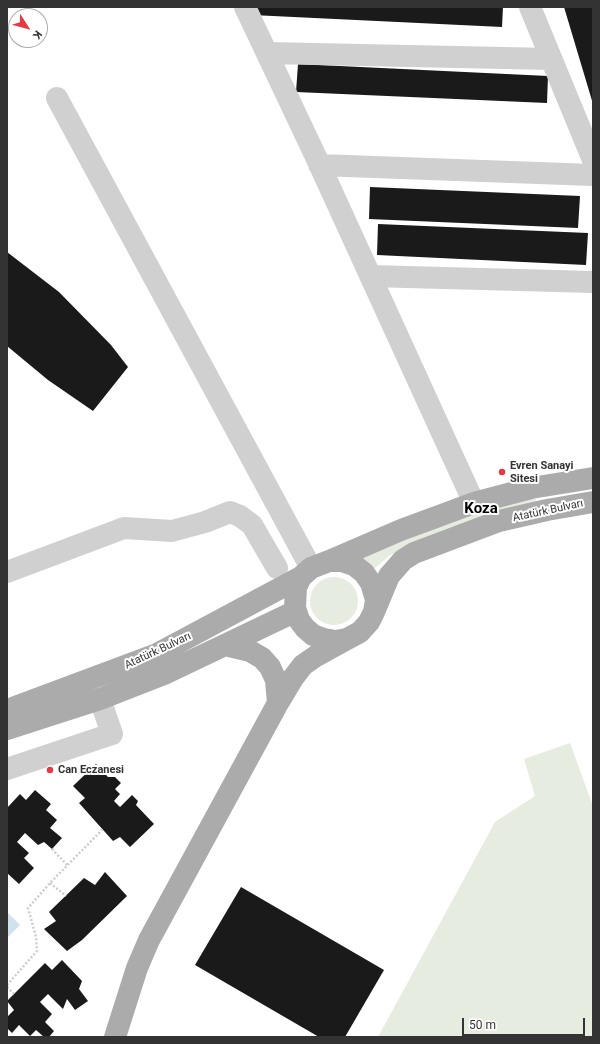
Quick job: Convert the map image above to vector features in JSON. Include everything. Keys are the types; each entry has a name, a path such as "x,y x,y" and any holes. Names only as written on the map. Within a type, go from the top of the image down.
{"main road":[{"name":"Atatürk Bulvarı","path":"7,710 157,654 314,569 401,530 474,503 531,488 593,478"},
{"name":"Atatürk Bulvarı","path":"7,729 100,698 164,674 225,645 298,615 309,632 324,640 335,641 347,639 360,632 369,622 389,576 403,560 414,553 499,521 547,510 593,502"},
{"path":"278,703 299,652 301,635 295,593 314,569 342,561 354,565 364,573 371,583 375,593 374,612"},
{"path":"115,1037 137,968 148,940 278,703 293,678 303,665 347,639"},
{"path":"225,645 250,651 262,658 270,666 276,680 278,703"}],"lane":[{"path":"245,7 320,165 474,503"},
{"path":"530,7 593,160"},
{"path":"267,52 551,59"},
{"path":"57,98 314,569"},
{"path":"320,165 593,175"},
{"path":"370,276 593,282"},
{"path":"7,572 124,528 172,531 205,522 230,512 240,516 252,525 276,568"},
{"path":"7,769 112,734 100,698"}],"path":[{"path":"14,994 7,986 37,950 36,937 28,908 67,865 103,829"},
{"path":"52,849 67,865"},
{"path":"50,883 66,896"}],"shaded area":[{"path":"535,496 536,502 390,555 374,569 362,558 469,514"},
{"path":"329,577 339,577 351,584 358,596 358,606 351,618 339,625 329,625 321,621 314,614 310,606 310,596 314,588 321,581"},
{"path":"570,743 593,806 593,1037 378,1037 495,822 535,796 524,759"}],"water":[{"path":"7,912 20,925 7,938"}],"building":[{"path":"252,7 503,7 502,27 252,15"},
{"path":"564,7 593,7 593,104"},
{"path":"298,64 548,76 547,103 296,92"},
{"path":"370,187 580,196 578,228 369,219"},
{"path":"378,224 588,233 586,265 377,255"},
{"path":"7,252 59,292 111,345 128,367 93,411 48,380 7,346"},
{"path":"96,764 108,777 115,777 121,783 115,789 120,794 114,801 120,807 132,795 138,801 136,805 154,824 130,847 120,837 113,841 79,803 85,798 73,786"},
{"path":"35,790 51,804 46,810 57,820 50,828 62,838 52,849 44,842 38,845 25,833 17,842 29,853 24,858 34,868 19,884 7,873 7,808 20,794 26,800"},
{"path":"105,872 127,896 82,940 67,951 44,929 56,921 49,912 84,878 95,885"},
{"path":"241,887 384,970 345,1037 319,1037 195,965"},
{"path":"62,960 82,981 79,989 88,1001 75,1010 67,999 63,1009 48,994 40,1002 52,1014 45,1022 54,1031 49,1037 44,1037 36,1030 30,1036 19,1025 12,1033 7,1028 7,1017 14,1010 7,1001 45,963 52,970"}],"place":[{"name":"Evren Sanayi Sitesi","path":"502,472"},
{"name":"Can Eczanesi","path":"50,770"}],"district":[{"name":"Koza","path":"481,509"}]}
